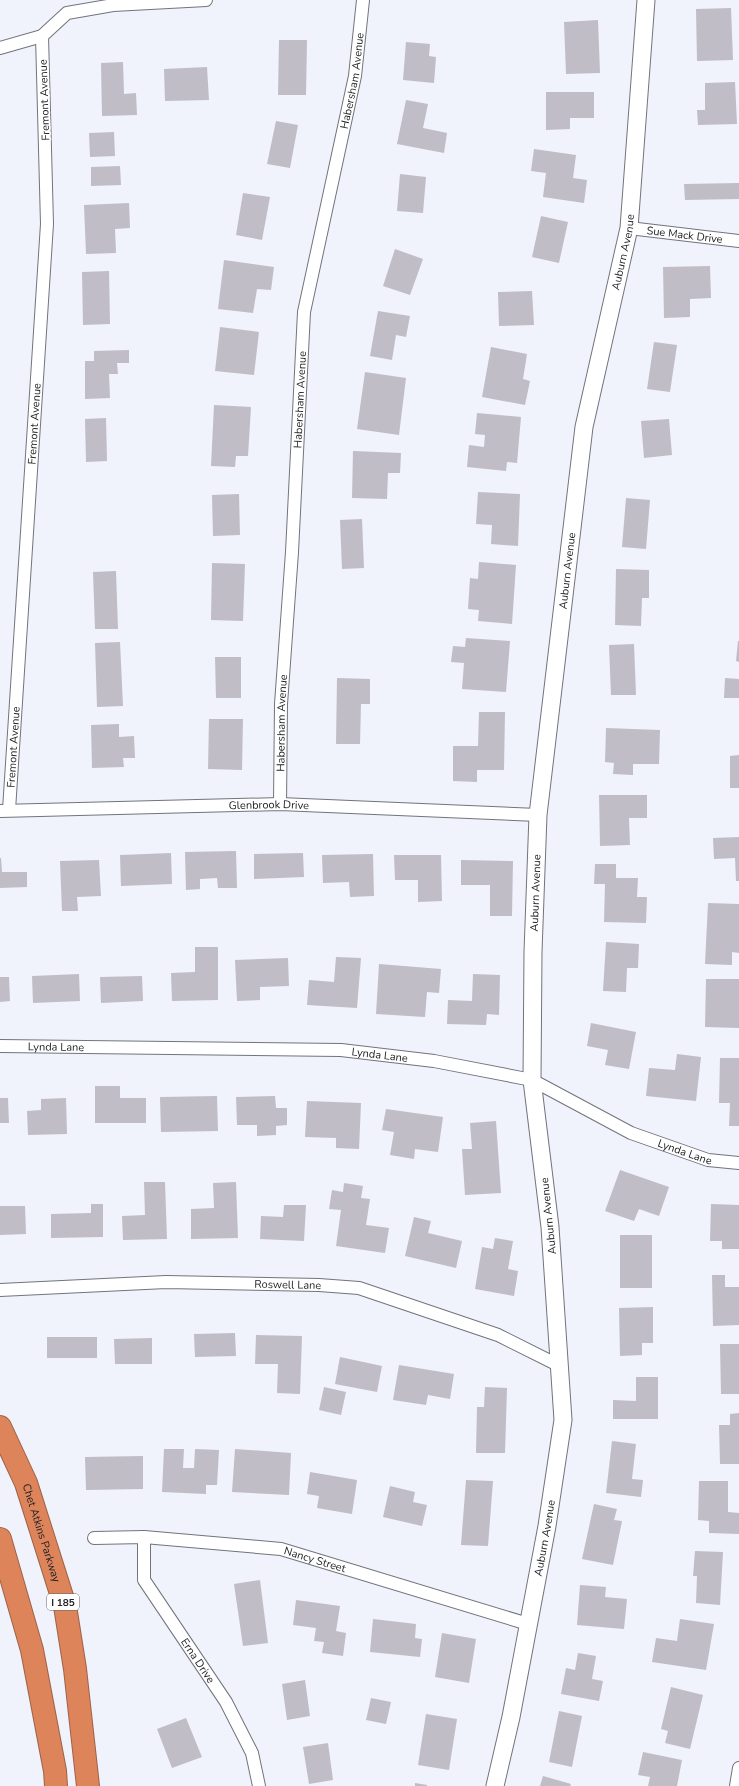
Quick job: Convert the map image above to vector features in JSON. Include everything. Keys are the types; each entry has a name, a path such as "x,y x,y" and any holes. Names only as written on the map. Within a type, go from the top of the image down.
{"highway":[{"name":"Chet Atkins Parkway","path":"0,1427 26,1483 65,1606 75,1669 88,1786"},
{"path":"0,1539 32,1650 55,1771 56,1786"}],"street":[{"path":"0,48 42,36 67,13 114,5 206,0"},
{"name":"Habersham Avenue","path":"280,804 281,704 292,552 304,312 355,76 363,0"},
{"name":"Auburn Avenue","path":"495,1786 511,1717 547,1526 563,1420 550,1227 532,1080 533,952 538,815 584,427 629,228 646,0"},
{"name":"Fremont Avenue","path":"5,810 47,224 42,36"},
{"name":"Sue Mack Drive","path":"629,228 739,241"},
{"name":"Glenbrook Drive","path":"5,810 280,804 538,815"},
{"name":"Lynda Lane","path":"0,1046 341,1050 434,1061 532,1080 631,1133 708,1160 739,1163"},
{"name":"Roswell Lane","path":"0,1290 166,1282 319,1285 359,1288 498,1335 560,1366"},
{"name":"Nancy Street","path":"94,1538 144,1537 281,1550 528,1624"},
{"name":"Erna Drive","path":"144,1537 144,1580 226,1702 252,1753 258,1786"},
{"path":"736,1786 739,1768"}],"building":[{"path":"731,8 733,60 697,61 696,9"},
{"path":"598,20 600,73 566,74 564,22"},
{"path":"279,40 307,40 306,95 278,95"},
{"path":"406,42 430,44 429,56 436,57 434,83 403,80"},
{"path":"123,62 124,94 136,93 137,115 102,116 101,63"},
{"path":"207,67 209,100 165,101 164,69"},
{"path":"735,82 737,124 698,125 697,110 705,110 705,83"},
{"path":"546,92 594,92 594,118 570,118 570,129 546,130"},
{"path":"406,100 428,104 423,128 447,133 444,153 397,144"},
{"path":"276,121 298,125 290,168 267,164"},
{"path":"114,132 115,156 90,157 89,133"},
{"path":"534,149 576,155 573,178 587,180 584,203 543,197 546,173 531,171"},
{"path":"120,166 121,185 91,186 91,167"},
{"path":"400,174 426,177 423,213 397,211"},
{"path":"739,183 739,199 685,200 684,184"},
{"path":"243,193 270,197 262,240 236,235"},
{"path":"129,203 130,228 115,229 116,253 86,254 84,205"},
{"path":"541,216 568,222 559,263 532,257"},
{"path":"395,249 423,259 410,295 383,286"},
{"path":"224,260 274,267 271,290 257,289 253,313 218,309"},
{"path":"710,266 711,298 690,299 690,317 664,318 663,267"},
{"path":"109,271 110,324 83,325 82,272"},
{"path":"532,291 534,325 499,326 498,292"},
{"path":"378,311 410,316 406,337 396,335 392,360 370,356"},
{"path":"220,327 259,332 254,375 215,371"},
{"path":"654,342 677,345 670,392 647,389"},
{"path":"491,347 527,354 523,379 530,381 525,405 482,397"},
{"path":"129,350 129,363 117,363 118,374 109,374 110,398 85,399 85,361 94,361 94,351"},
{"path":"365,372 406,378 399,435 357,429"},
{"path":"214,405 251,407 248,456 236,456 235,467 211,466"},
{"path":"477,413 521,417 517,463 507,462 506,471 467,467 469,445 484,447 485,435 475,434"},
{"path":"106,418 107,461 86,462 85,419"},
{"path":"669,419 672,455 644,458 641,421"},
{"path":"353,451 401,453 400,473 388,473 387,499 352,498"},
{"path":"478,492 520,494 518,546 491,544 492,525 476,524"},
{"path":"239,494 240,535 213,536 212,495"},
{"path":"626,498 650,500 646,549 622,547"},
{"path":"362,519 364,568 342,569 340,520"},
{"path":"479,562 516,565 512,624 478,621 479,610 468,609 470,578 478,579"},
{"path":"212,563 245,564 243,621 211,620"},
{"path":"616,569 649,570 649,598 642,598 641,626 615,625"},
{"path":"116,571 118,629 95,629 93,572"},
{"path":"466,638 510,641 506,692 462,689 464,663 451,662 453,646 465,647"},
{"path":"739,641 739,662 736,661"},
{"path":"120,642 123,706 97,707 95,643"},
{"path":"634,644 636,695 611,695 609,645"},
{"path":"215,657 241,657 241,698 216,698"},
{"path":"337,678 370,679 370,704 361,704 360,744 336,744"},
{"path":"725,678 739,679 739,698 724,698"},
{"path":"479,712 505,712 504,770 477,770 477,782 453,781 453,746 478,746"},
{"path":"209,719 243,719 242,770 208,769"},
{"path":"119,724 119,737 134,736 135,758 123,758 124,767 92,768 91,725"},
{"path":"606,728 660,730 659,764 633,764 633,775 613,774 614,763 605,762"},
{"path":"739,755 739,788 730,788 730,756"},
{"path":"599,795 647,795 647,818 629,818 630,845 600,846"},
{"path":"739,837 739,881 736,881 735,858 714,859 713,838"},
{"path":"236,851 237,888 218,888 217,878 200,879 200,889 186,890 185,852"},
{"path":"171,853 172,884 121,886 120,855"},
{"path":"303,853 304,877 254,879 254,854"},
{"path":"373,854 374,896 350,897 349,882 323,883 322,855"},
{"path":"394,855 441,855 442,901 418,902 418,880 395,880"},
{"path":"0,858 2,872 27,872 27,887 0,888"},
{"path":"99,860 101,896 77,897 78,911 62,911 60,861"},
{"path":"461,860 513,861 512,916 490,916 490,885 461,885"},
{"path":"595,864 616,864 616,878 638,878 637,897 647,897 646,923 604,922 605,884 594,884"},
{"path":"708,903 739,904 739,953 732,952 732,965 705,964"},
{"path":"606,942 639,944 638,968 627,968 626,992 603,991"},
{"path":"195,947 218,947 218,1000 172,1001 171,973 195,972"},
{"path":"336,957 361,958 357,1008 307,1005 309,980 334,982"},
{"path":"288,958 289,986 260,987 260,1000 237,1001 235,960"},
{"path":"379,964 441,969 439,993 427,992 425,1017 376,1014"},
{"path":"79,974 80,1001 33,1003 32,976"},
{"path":"473,974 500,975 499,1015 487,1014 486,1025 447,1024 448,1000 472,1001"},
{"path":"142,976 143,1001 101,1003 100,977"},
{"path":"0,977 9,977 10,1001 0,1002"},
{"path":"706,979 739,979 739,1028 705,1027"},
{"path":"591,1023 636,1032 629,1069 605,1065 608,1050 587,1046"},
{"path":"677,1054 701,1057 696,1101 646,1096 649,1068 675,1070"},
{"path":"720,1058 739,1058 739,1126 729,1126 730,1103 719,1103"},
{"path":"95,1086 120,1086 120,1098 146,1098 146,1123 95,1123"},
{"path":"217,1096 218,1131 161,1132 160,1097"},
{"path":"275,1096 276,1108 287,1108 287,1125 276,1126 276,1135 257,1136 257,1125 237,1125 236,1097"},
{"path":"0,1098 8,1098 9,1123 0,1123"},
{"path":"66,1098 67,1134 28,1135 27,1111 41,1110 41,1099"},
{"path":"307,1101 361,1103 359,1149 336,1148 336,1138 305,1137"},
{"path":"386,1109 443,1117 438,1152 415,1149 414,1159 390,1155 394,1132 382,1130"},
{"path":"496,1121 501,1193 465,1195 462,1149 472,1149 470,1123"},
{"path":"620,1170 669,1187 659,1216 639,1209 634,1221 605,1211"},
{"path":"144,1182 165,1182 167,1239 123,1240 122,1216 145,1215"},
{"path":"236,1182 238,1238 191,1239 191,1209 214,1208 213,1183"},
{"path":"344,1183 363,1186 361,1198 370,1199 366,1225 389,1228 385,1253 336,1246 341,1210 329,1209 332,1190 343,1192"},
{"path":"91,1204 103,1204 103,1237 51,1238 51,1214 91,1213"},
{"path":"711,1204 739,1205 739,1249 722,1249 722,1241 710,1241"},
{"path":"284,1205 306,1205 304,1241 260,1239 261,1216 283,1217"},
{"path":"0,1206 25,1206 26,1234 0,1235"},
{"path":"414,1217 431,1221 428,1233 462,1241 456,1268 405,1256"},
{"path":"620,1235 652,1235 652,1288 620,1288"},
{"path":"495,1238 513,1241 508,1269 518,1271 514,1296 475,1289 482,1247 493,1249"},
{"path":"712,1275 725,1275 725,1287 739,1287 739,1325 713,1326"},
{"path":"653,1307 653,1343 642,1343 642,1355 620,1356 619,1308"},
{"path":"235,1333 236,1356 195,1357 194,1334"},
{"path":"256,1335 302,1336 300,1394 277,1393 278,1364 255,1364"},
{"path":"47,1337 97,1337 97,1358 47,1358"},
{"path":"152,1338 152,1364 115,1364 114,1339"},
{"path":"720,1344 739,1344 739,1394 721,1394"},
{"path":"340,1357 382,1366 377,1392 335,1384"},
{"path":"399,1365 454,1374 450,1399 428,1395 426,1405 393,1400"},
{"path":"636,1377 658,1377 658,1419 613,1419 613,1400 636,1401"},
{"path":"324,1387 346,1392 341,1415 319,1410"},
{"path":"485,1387 507,1388 505,1453 476,1453 477,1407 484,1407"},
{"path":"739,1413 739,1464 720,1464 719,1425 730,1425 730,1414"},
{"path":"612,1441 636,1444 632,1479 643,1480 641,1497 606,1493"},
{"path":"164,1449 184,1449 183,1468 194,1468 195,1449 219,1450 217,1485 206,1485 206,1494 162,1492"},
{"path":"235,1449 291,1453 289,1495 232,1492"},
{"path":"143,1456 143,1489 86,1490 85,1457"},
{"path":"310,1472 357,1480 352,1514 317,1508 319,1496 307,1494"},
{"path":"466,1480 493,1481 488,1546 461,1545"},
{"path":"699,1481 728,1481 728,1512 739,1513 739,1534 709,1533 709,1521 698,1520"},
{"path":"390,1486 415,1492 413,1502 427,1505 422,1526 383,1517"},
{"path":"594,1504 617,1509 614,1520 622,1521 613,1565 582,1559"},
{"path":"695,1551 723,1552 720,1605 696,1603 697,1576 693,1576"},
{"path":"260,1580 268,1643 243,1646 234,1584"},
{"path":"580,1585 606,1587 605,1597 627,1599 624,1629 577,1625"},
{"path":"296,1600 340,1606 336,1631 346,1633 343,1656 322,1653 324,1642 314,1641 316,1628 293,1625"},
{"path":"373,1619 416,1624 415,1638 422,1639 420,1657 370,1652"},
{"path":"680,1619 714,1624 706,1670 652,1662 656,1638 677,1641"},
{"path":"442,1633 476,1639 469,1683 435,1677"},
{"path":"578,1653 596,1656 592,1679 603,1681 599,1701 561,1694 566,1668 575,1670"},
{"path":"305,1680 310,1716 287,1720 282,1684"},
{"path":"671,1687 703,1695 690,1749 665,1743 668,1731 661,1729"},
{"path":"371,1698 391,1702 386,1724 366,1720"},
{"path":"559,1711 582,1716 572,1767 549,1762"},
{"path":"426,1714 457,1719 449,1770 418,1765"},
{"path":"186,1718 202,1757 172,1768 157,1729"},
{"path":"328,1743 333,1780 309,1784 303,1747"},
{"path":"643,1752 682,1760 677,1786 648,1786 650,1777 638,1775"},
{"path":"543,1776 571,1784 570,1786 540,1786"},
{"path":"415,1783 427,1785 427,1786 415,1786"}]}
